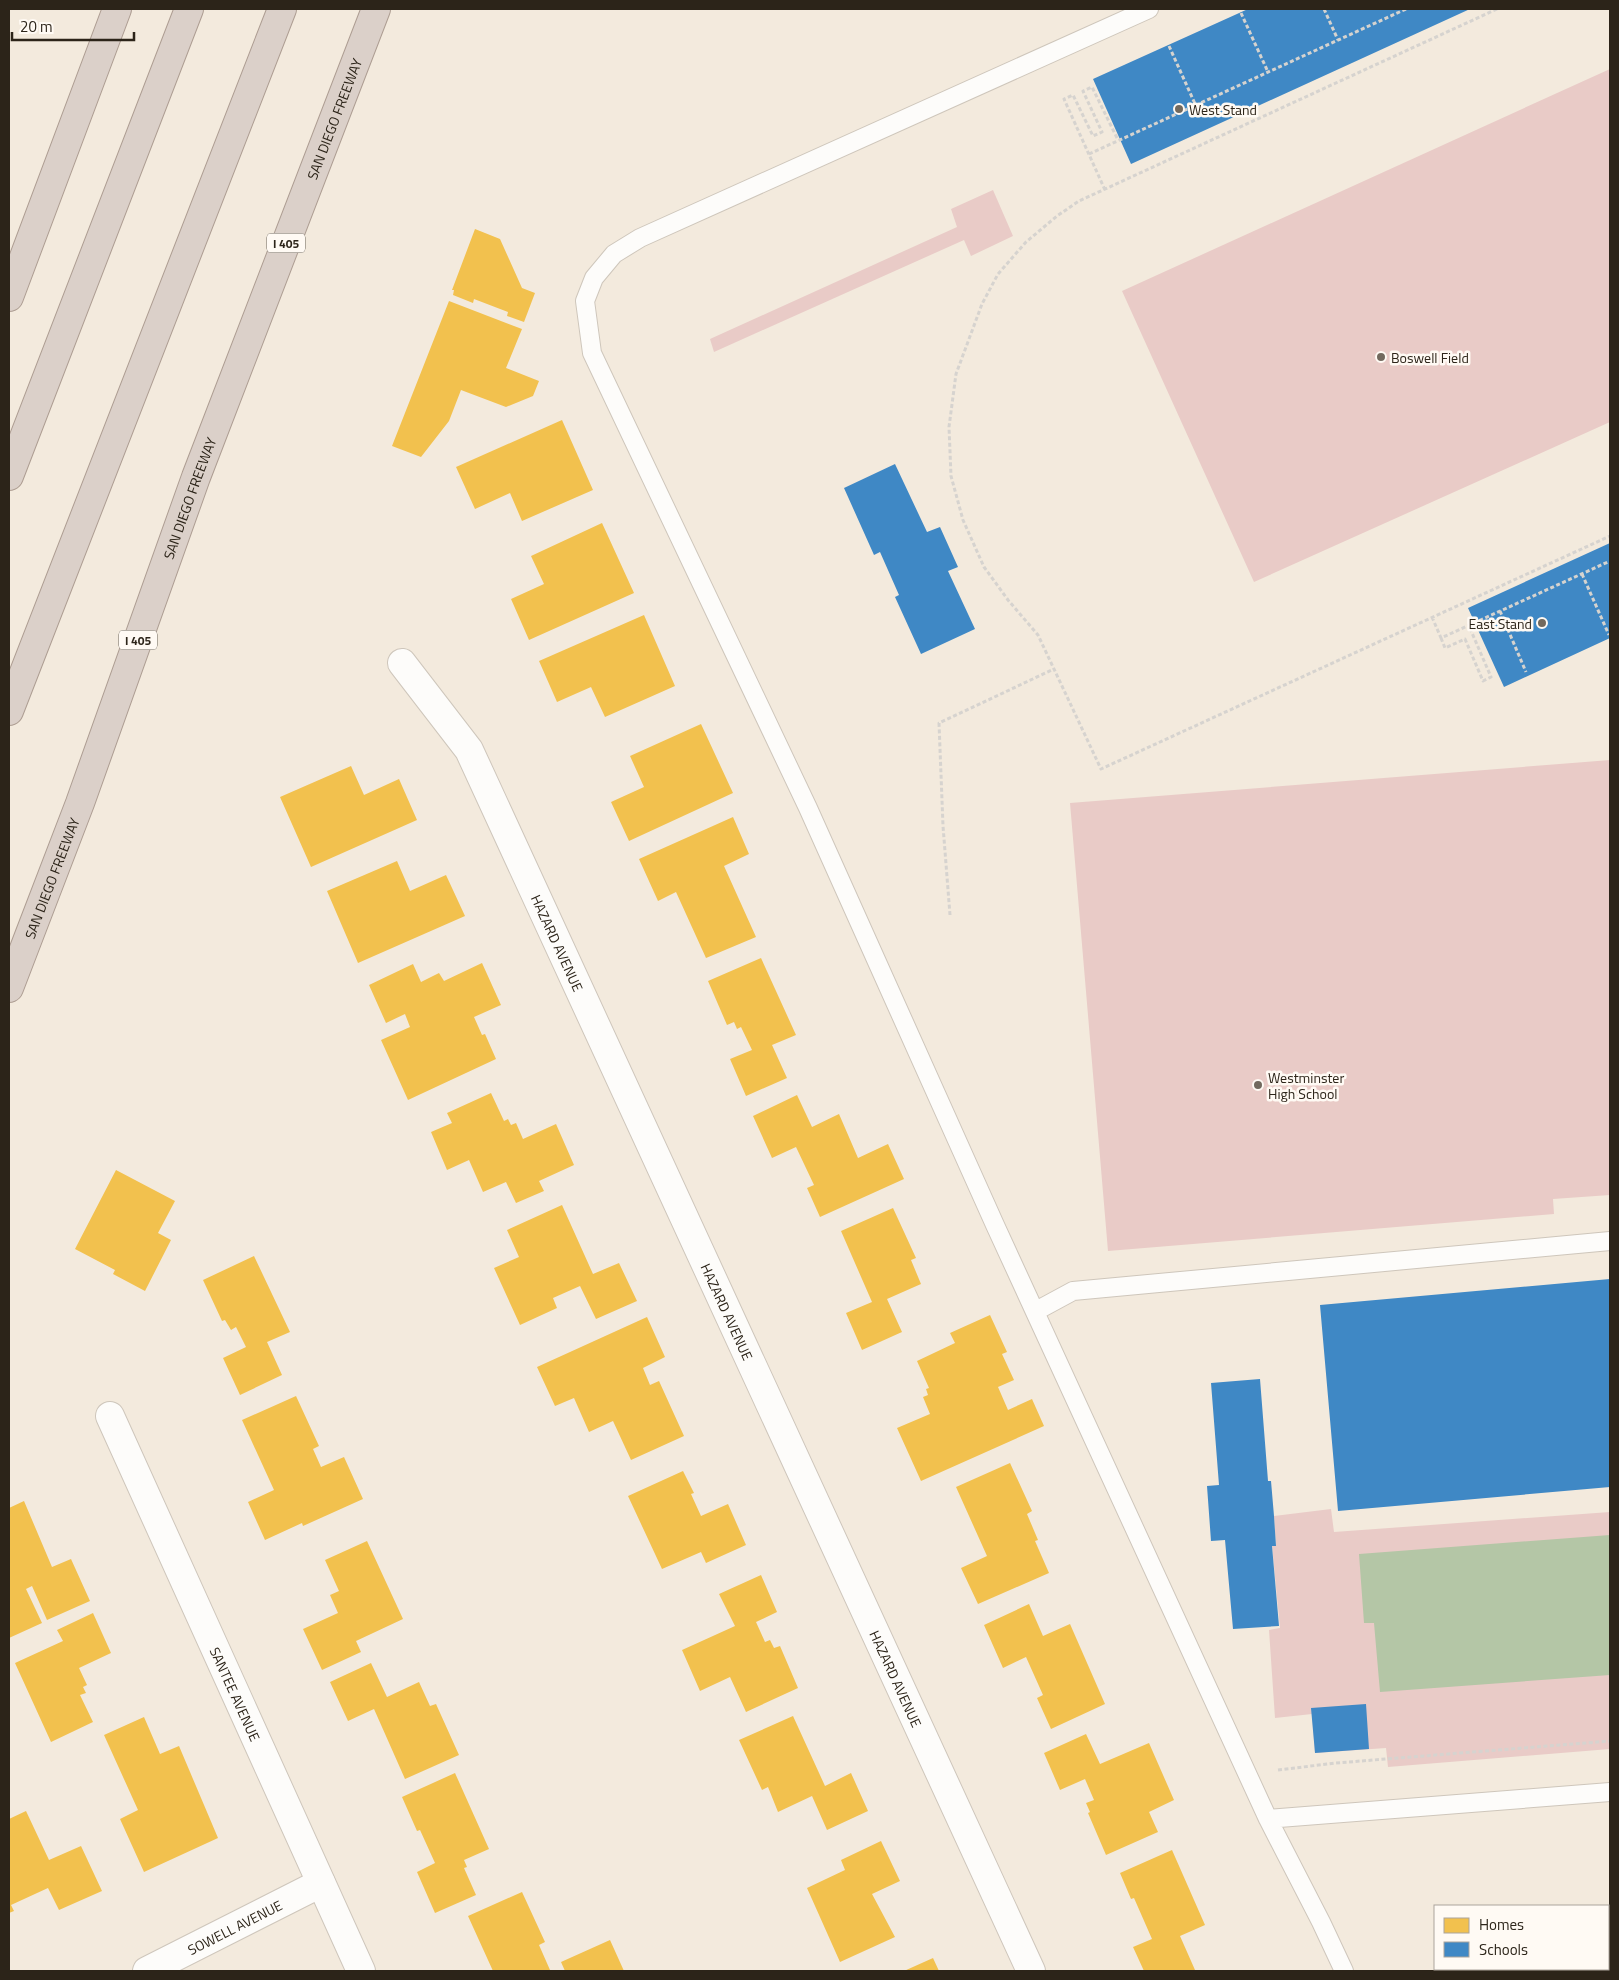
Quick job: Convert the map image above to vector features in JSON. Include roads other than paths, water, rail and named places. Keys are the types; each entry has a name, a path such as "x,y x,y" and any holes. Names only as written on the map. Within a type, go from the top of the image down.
{"highway":[{"path":"11,291 117,9"},
{"path":"9,476 189,9"},
{"path":"9,711 282,9"},
{"name":"SAN DIEGO FREEWAY","path":"9,988 80,803 196,477 376,9"}],"street":[{"name":"HAZARD AVENUE","path":"402,664 469,750 1031,1971"},
{"name":"SANTEE AVENUE","path":"110,1416 361,1971"},
{"name":"SOWELL AVENUE","path":"147,1971 321,1883"}],"lane":[{"path":"1149,9 640,238 614,254 594,278 585,301 592,353 808,808 1268,1819 1344,1971"},
{"path":"1036,1311 1073,1292 1610,1241"},
{"path":"1268,1819 1610,1792"}],"place":[{"name":"West Stand","path":"1179,109"},
{"name":"Boswell Field","path":"1381,357"},
{"name":"East Stand","path":"1542,623"},
{"name":"Westminster High School","path":"1258,1085"}]}
